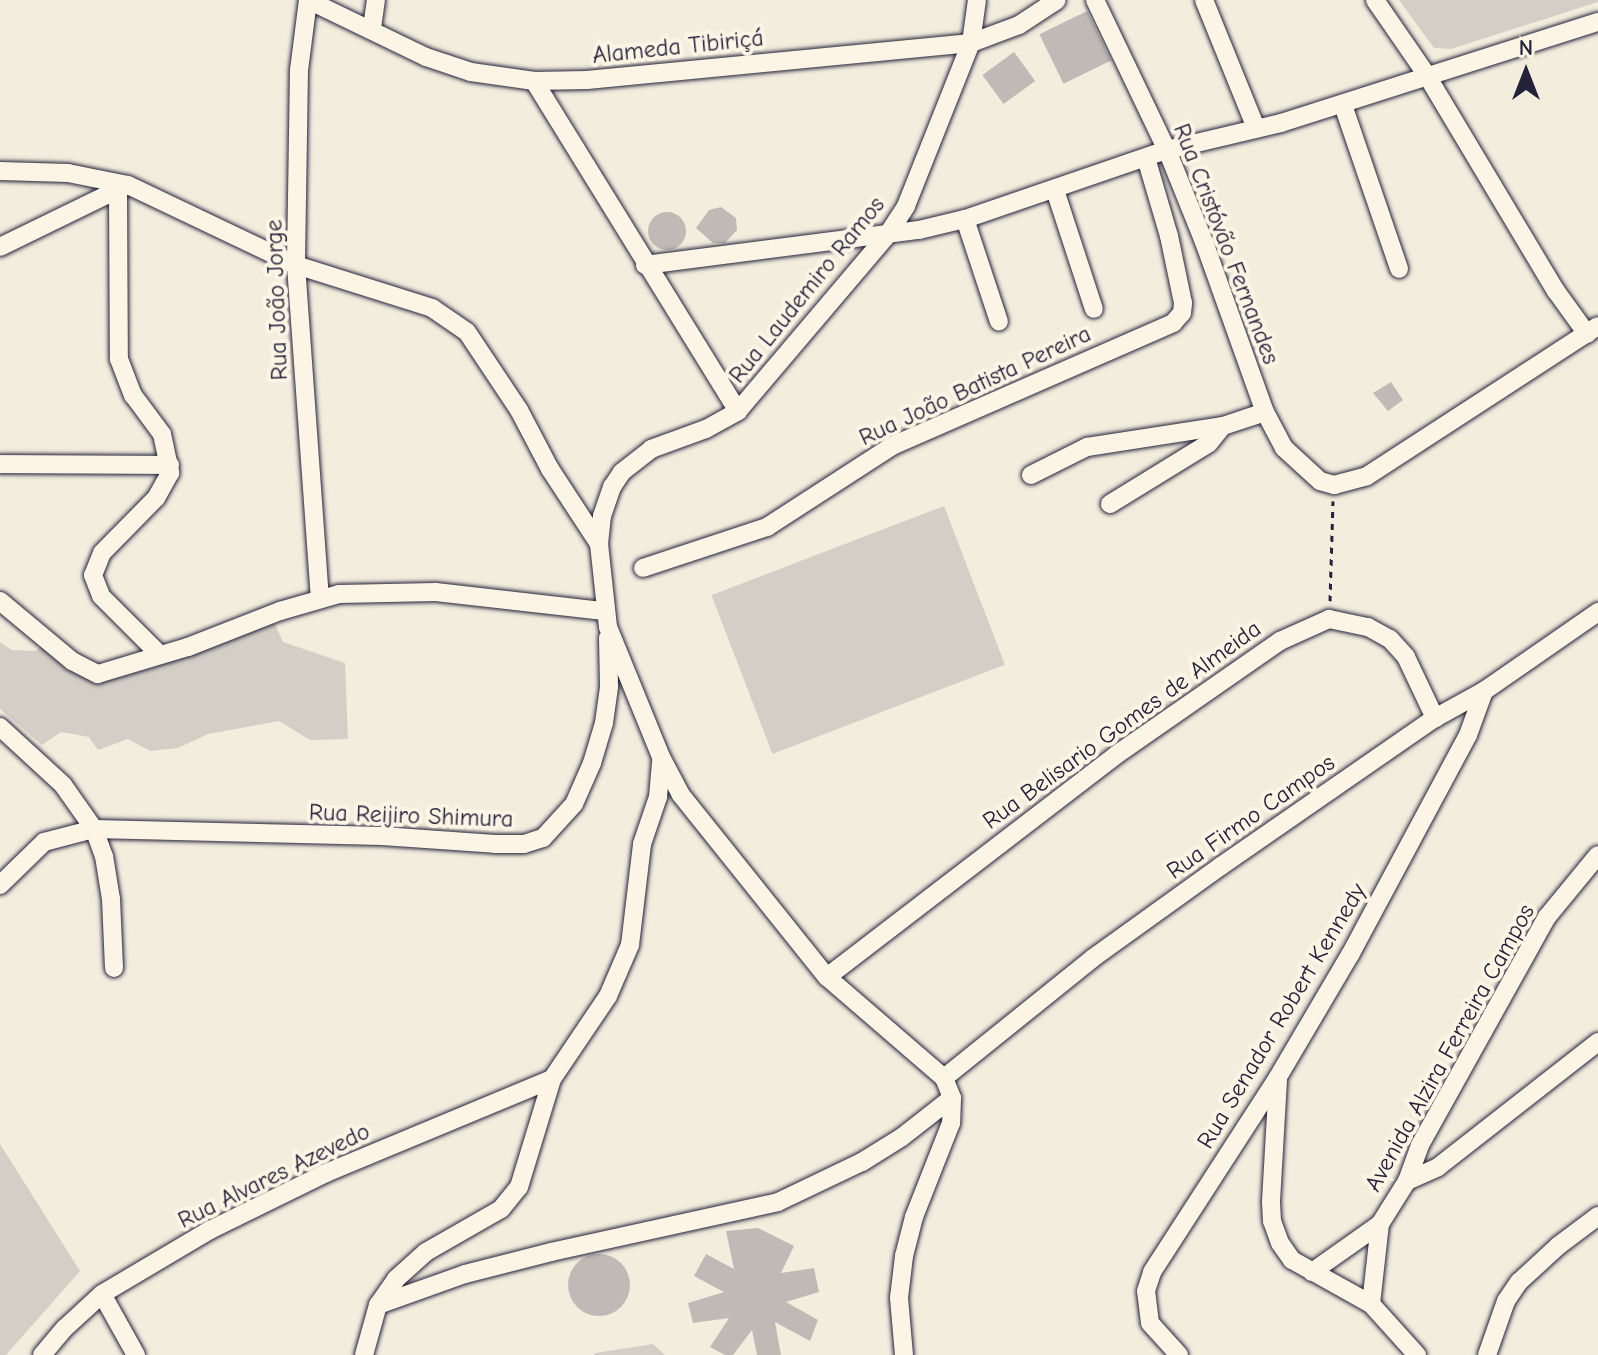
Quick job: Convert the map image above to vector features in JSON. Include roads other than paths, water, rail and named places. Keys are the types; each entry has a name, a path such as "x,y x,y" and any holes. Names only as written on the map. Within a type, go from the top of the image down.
{"street":[{"name":"Alameda Tibiriçá","path":"308,0 372,28 426,57 471,72 534,81 587,80 971,43 1019,25 1057,0"},
{"name":"Rua João Jorge","path":"308,0 299,70 296,265 320,598"},
{"path":"372,28 376,0"},
{"name":"Rua Laudemiro Ramos","path":"599,544 602,516 612,487 622,472 651,449 706,429 738,411 888,234 906,206 971,43 977,0"},
{"name":"Rua Cristóvão Fernandes","path":"1095,0 1167,150 1204,242 1265,412 1284,448 1306,471 1334,485 1367,476 1593,330"},
{"path":"1204,0 1256,128"},
{"path":"1375,0 1426,74 1556,291 1593,330"},
{"path":"645,265 888,234 965,219 1167,150 1343,105 1426,74 1598,22"},
{"path":"534,81 738,411"},
{"path":"1343,105 1399,269"},
{"name":"Rua João Batista Pereira","path":"643,568 767,527 892,446 1173,323 1182,313 1183,303 1169,236 1146,158"},
{"path":"0,171 68,173 123,188 296,265 432,308 467,332 519,410 550,469 599,544 606,619 661,757 699,821 827,977 944,1078 952,1098 951,1123 914,1217 904,1256 899,1298 904,1355"},
{"path":"0,247 123,188"},
{"path":"123,188 119,359 133,395 162,434 170,465 166,483 156,498 102,553 93,575 101,596 160,655"},
{"path":"1055,190 1094,309"},
{"path":"965,219 999,322"},
{"path":"1031,475 1087,447 1223,426 1265,412"},
{"path":"1110,504 1209,443 1223,426"},
{"path":"0,464 170,465"},
{"path":"0,601 72,661 93,674 112,672 320,598 365,592 436,592 606,619"},
{"name":"Rua Firmo Campos","path":"944,1078 1093,958 1435,718 1484,691 1598,612"},
{"name":"Rua Reijiro Shimura","path":"0,885 44,842 94,829 382,836 495,844 524,844 543,838 574,804 592,763 604,723 609,686 606,619"},
{"name":"Rua Belisario Gomes de Almeida","path":"827,977 1116,755 1280,641 1329,619 1368,627 1390,639 1406,657 1435,718"},
{"name":"Rua Senador Robert Kennedy","path":"1179,1355 1150,1323 1146,1291 1152,1272 1278,1077 1427,813 1468,735 1484,691"},
{"path":"0,727 63,785 94,829 104,856 111,899 114,968"},
{"path":"346,1355 364,1352 378,1305 413,1262 501,1209 519,1187 552,1079 608,996 630,945 642,844 658,797 661,757"},
{"name":"Avenida Alzira Ferreira Campos","path":"1371,1304 1380,1224 1407,1181 1420,1145 1530,944 1573,880 1598,855"},
{"path":"1407,1181 1438,1167 1598,1042"},
{"path":"1278,1077 1272,1221 1292,1260 1371,1304 1417,1355"},
{"name":"Rua Alvares Azevedo","path":"42,1355 102,1294 210,1230 326,1173 552,1079"},
{"path":"378,1305 465,1274 778,1202 862,1162 902,1137 952,1098"},
{"path":"1487,1355 1506,1301 1519,1282 1558,1246 1598,1216"},
{"path":"1312,1272 1380,1224"},
{"path":"102,1294 136,1355"}]}
